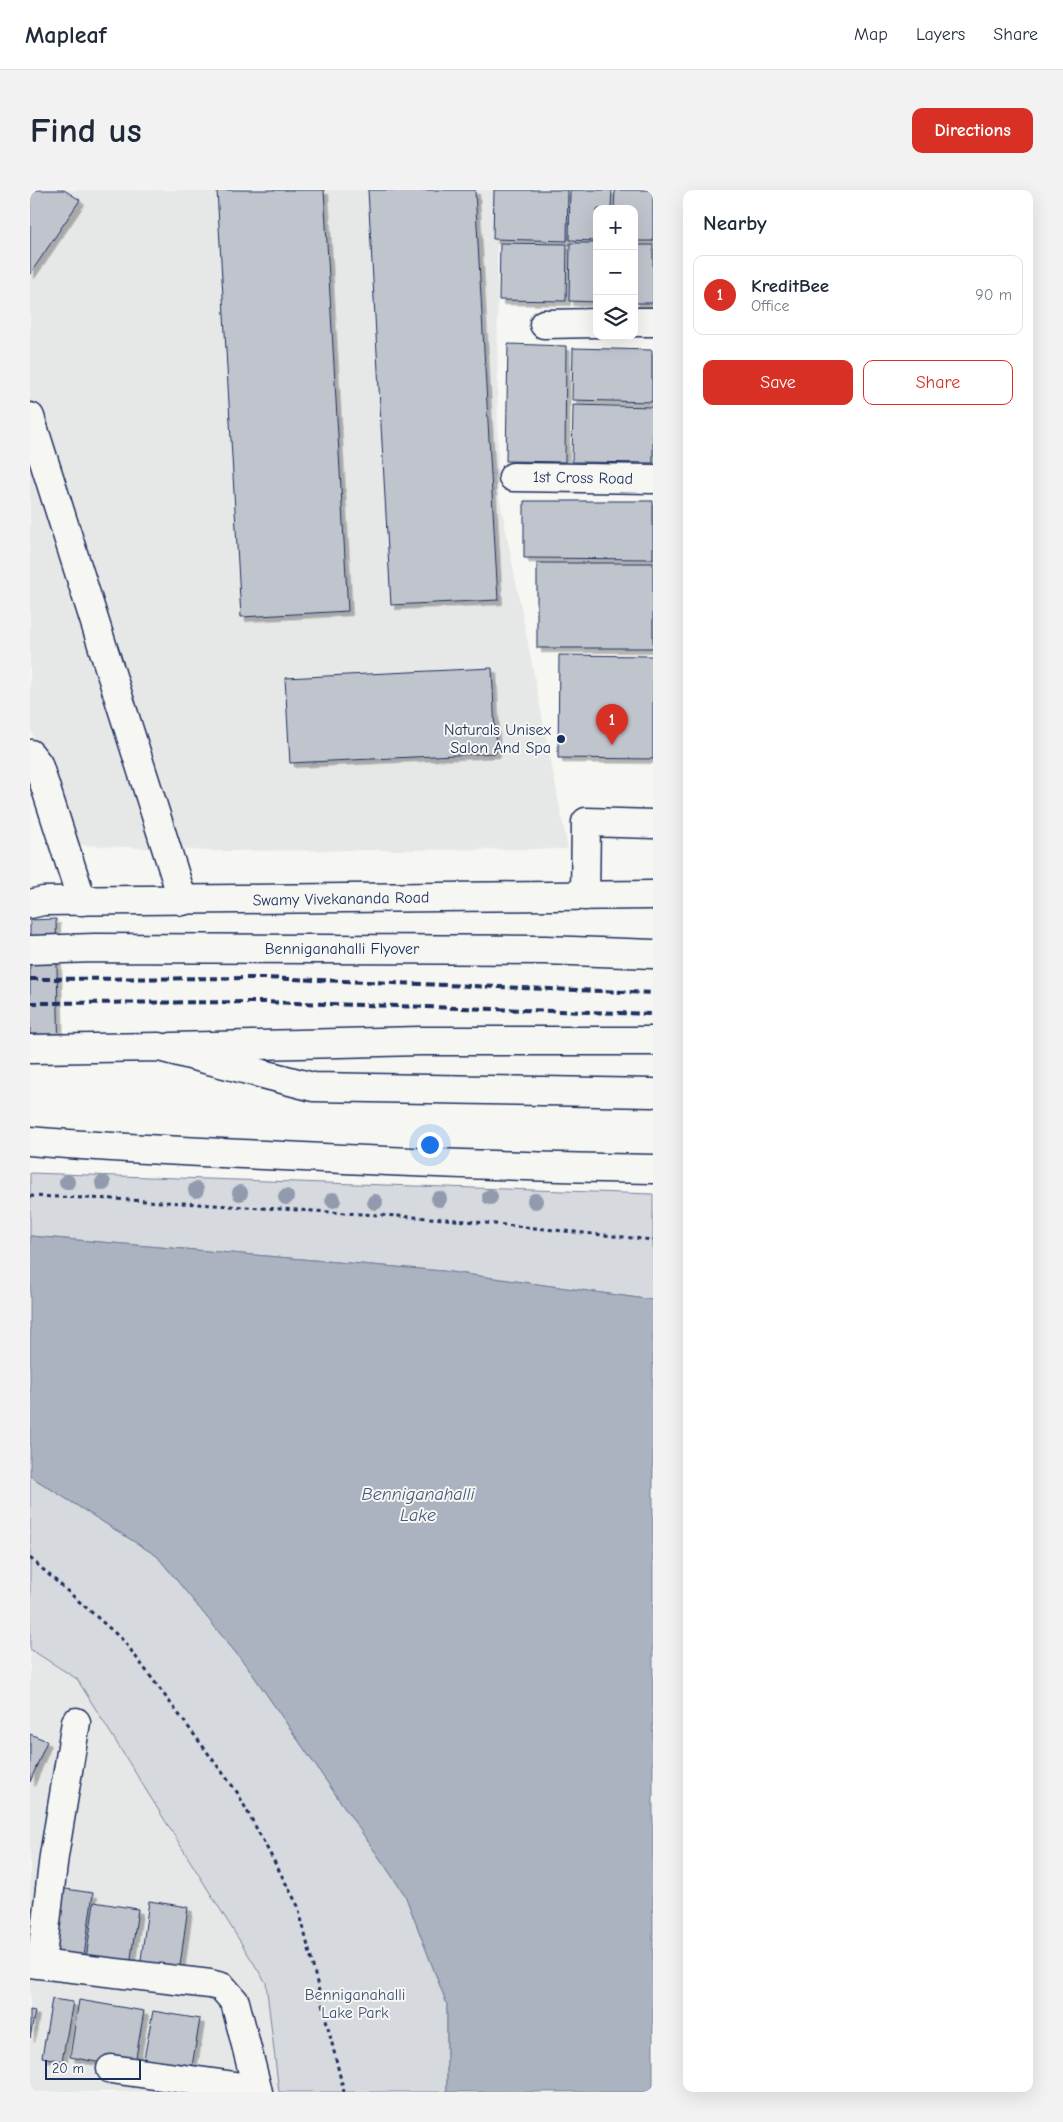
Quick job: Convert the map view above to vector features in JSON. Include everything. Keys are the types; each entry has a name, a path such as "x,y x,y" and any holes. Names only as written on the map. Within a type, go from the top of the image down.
{"main road":[{"path":"638,322 653,322"},
{"path":"544,324 593,323"},
{"path":"30,417 183,901"},
{"name":"1st Cross Road","path":"514,477 653,479"},
{"path":"30,754 38,764 82,901"},
{"path":"585,896 586,822 653,824"},
{"name":"Swamy Vivekananda Road","path":"30,904 43,901 653,895"},
{"name":"Benniganahalli Flyover","path":"30,950 95,948 545,950 653,954"},
{"path":"30,1049 420,1041 653,1041"},
{"path":"159,1047 313,1087 653,1093"},
{"path":"30,1141 89,1147 309,1158 653,1170"},
{"path":"76,1722 35,1963 222,1987 235,2002 258,2090 111,2069"}],"path":[{"path":"30,1196 124,1199 446,1219 653,1240"},
{"path":"30,1558 124,1641 237,1792 298,1906 344,2092"}],"shaded area":[{"path":"30,190 497,190 498,490 568,849 215,851 78,845 30,728"},
{"path":"30,1649 77,1679 266,1983 279,2092 30,2092"}],"green space":[{"path":"30,1173 653,1194 653,1300 443,1271 30,1236"},
{"name":"Benniganahalli Lake Park","path":"30,1476 157,1556 249,1669 405,1895 447,2004 447,2092 279,2092 266,1983 77,1679 30,1649"}],"water":[{"name":"Benniganahalli Lake","path":"30,1236 443,1271 653,1300 653,2092 447,2092 447,2004 405,1895 249,1669 157,1556 30,1476"}],"building":[{"path":"30,190 64,190 80,200 30,274"},
{"path":"217,190 324,190 348,611 241,617"},
{"path":"368,190 475,190 498,600 391,605"},
{"path":"494,190 568,190 567,241 493,239"},
{"path":"570,190 612,190 611,205 593,205 593,241 569,240"},
{"path":"615,190 653,190 653,241 638,241 638,205 614,205"},
{"path":"500,243 567,244 566,301 499,300"},
{"path":"570,243 593,243 593,302 569,301"},
{"path":"638,245 653,245 653,303 638,303"},
{"path":"508,344 566,346 565,462 506,461"},
{"path":"573,348 652,350 652,402 572,400"},
{"path":"573,405 653,407 653,463 572,462"},
{"path":"524,501 653,501 653,559 524,558"},
{"path":"537,563 653,563 653,648 537,648"},
{"path":"559,655 653,656 653,759 558,758"},
{"path":"492,668 496,753 290,763 285,678"},
{"path":"56,919 59,1059 30,1059 30,920"},
{"path":"30,1734 47,1741 30,1782"},
{"path":"59,1888 93,1893 84,1956 50,1952"},
{"path":"149,1901 188,1907 179,1973 140,1967"},
{"path":"94,1902 138,1909 129,1972 85,1966"},
{"path":"52,1999 73,2002 62,2061 42,2057"},
{"path":"79,2000 144,2011 134,2069 70,2057"},
{"path":"30,2010 35,2011 30,2038"},
{"path":"153,2011 200,2019 190,2078 142,2069"}],"railway":[{"path":"30,979 265,978 653,993"},
{"path":"30,1003 265,1002 653,1014"}],"place":[{"name":"Naturals Unisex Salon And Spa","path":"561,739"},
{"name":"KreditBee","path":"612,745"}]}
